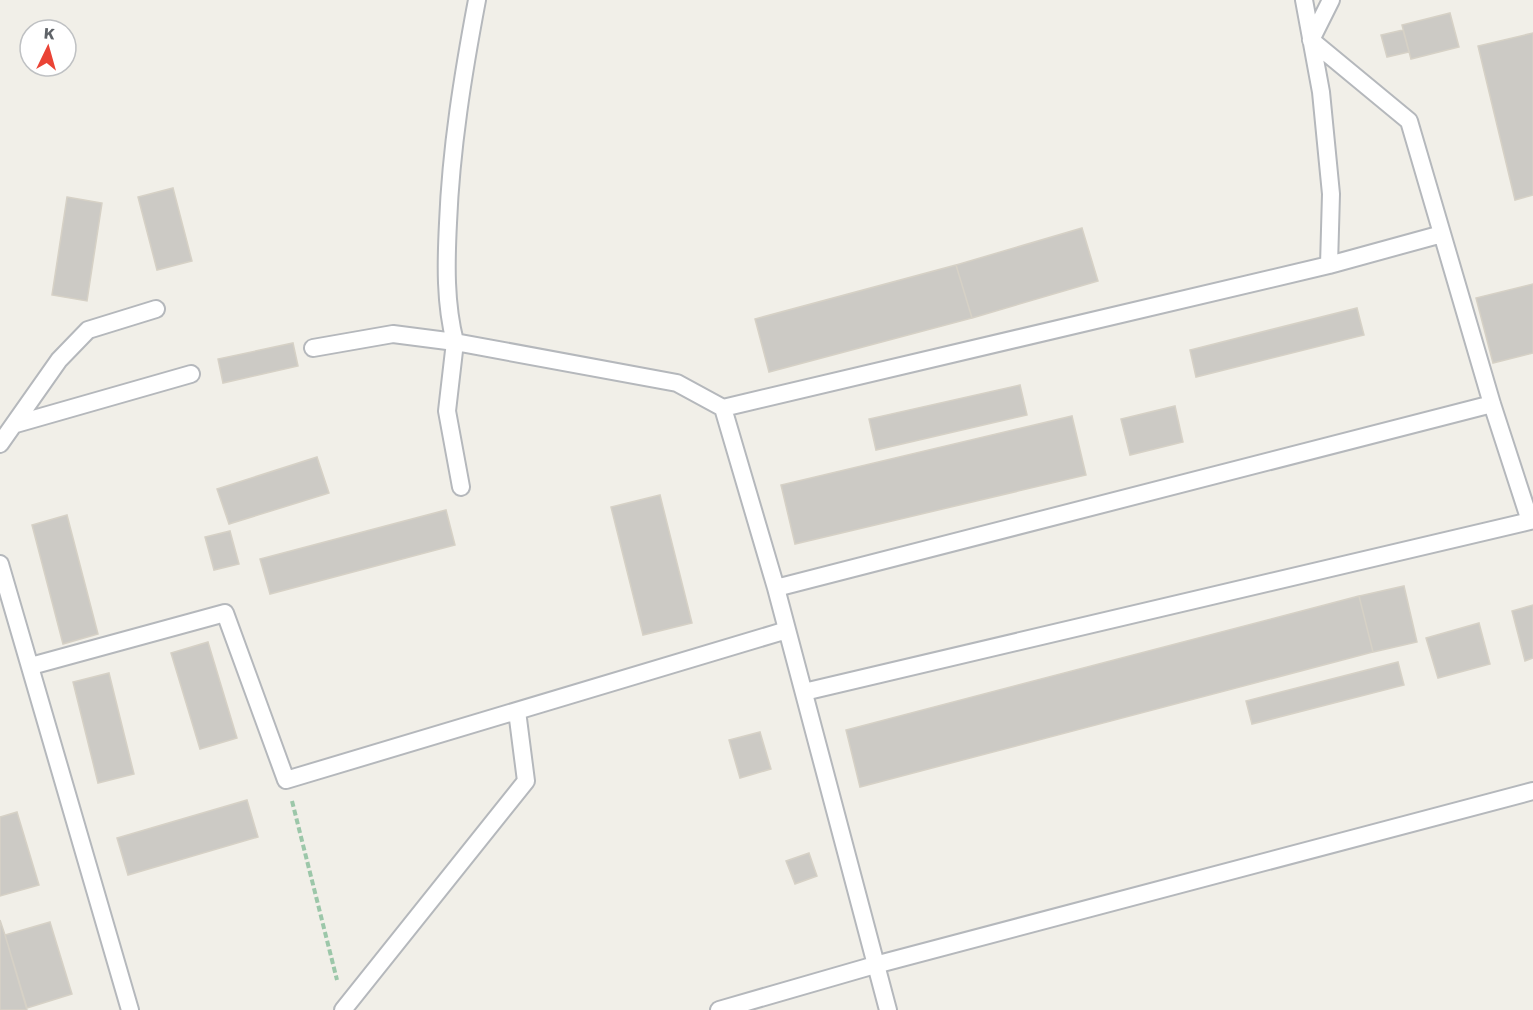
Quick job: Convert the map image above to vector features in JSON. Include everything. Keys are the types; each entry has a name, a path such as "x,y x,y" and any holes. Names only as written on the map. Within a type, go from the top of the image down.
{"lane":[{"path":"461,487 447,411 455,342 448,316 446,257 450,173 463,75 477,0"},
{"path":"1304,0 1321,92 1331,194 1329,265"},
{"path":"1311,40 1331,0"},
{"path":"804,692 1530,521 1492,404 1409,121 1311,40"},
{"path":"313,348 393,334 455,342 677,383 723,408 1329,265 1442,234"},
{"path":"0,444 59,360 88,330 156,309"},
{"path":"16,424 191,374"},
{"path":"776,588 1492,404"},
{"path":"723,408 776,588 888,1010"},
{"path":"0,564 130,1010"},
{"path":"31,666 225,613 286,780 787,630"},
{"path":"344,1009 526,781 517,711"},
{"path":"719,1010 875,965 1533,791"}],"path":[{"path":"286,780 344,1009"}],"building":[{"path":"1450,13 1459,47 1411,59 1402,25"},
{"path":"1403,30 1409,52 1387,57 1381,35"},
{"path":"1533,33 1533,195 1515,200 1478,46"},
{"path":"173,188 192,261 157,270 138,197"},
{"path":"67,197 102,203 87,301 52,295"},
{"path":"1082,228 1098,281 972,318 956,265"},
{"path":"956,265 972,318 769,372 755,319"},
{"path":"1533,284 1533,353 1493,363 1476,298"},
{"path":"1357,308 1364,335 1196,377 1190,350"},
{"path":"293,343 298,366 223,383 218,359"},
{"path":"1020,385 1027,415 876,450 869,419"},
{"path":"1175,406 1183,442 1130,455 1121,419"},
{"path":"1072,416 1086,475 795,544 781,485"},
{"path":"317,457 329,493 229,524 217,489"},
{"path":"660,495 692,623 643,635 611,507"},
{"path":"446,510 455,545 270,594 260,559"},
{"path":"67,515 98,634 63,644 32,525"},
{"path":"230,531 239,564 214,570 205,537"},
{"path":"1404,586 1417,642 1373,652 1359,596"},
{"path":"1359,596 1373,652 860,787 846,730"},
{"path":"1533,605 1533,658 1525,661 1512,611"},
{"path":"1479,623 1490,664 1438,678 1426,638"},
{"path":"208,642 237,738 200,749 171,653"},
{"path":"1398,662 1404,685 1252,724 1246,701"},
{"path":"109,673 134,774 98,783 73,682"},
{"path":"760,732 771,769 740,778 729,740"},
{"path":"247,800 258,837 128,875 117,838"},
{"path":"17,812 39,885 0,896 0,817"},
{"path":"809,853 817,876 795,884 786,861"},
{"path":"0,920 5,935 27,1010 0,1010"},
{"path":"50,922 72,994 27,1008 5,935"}]}
